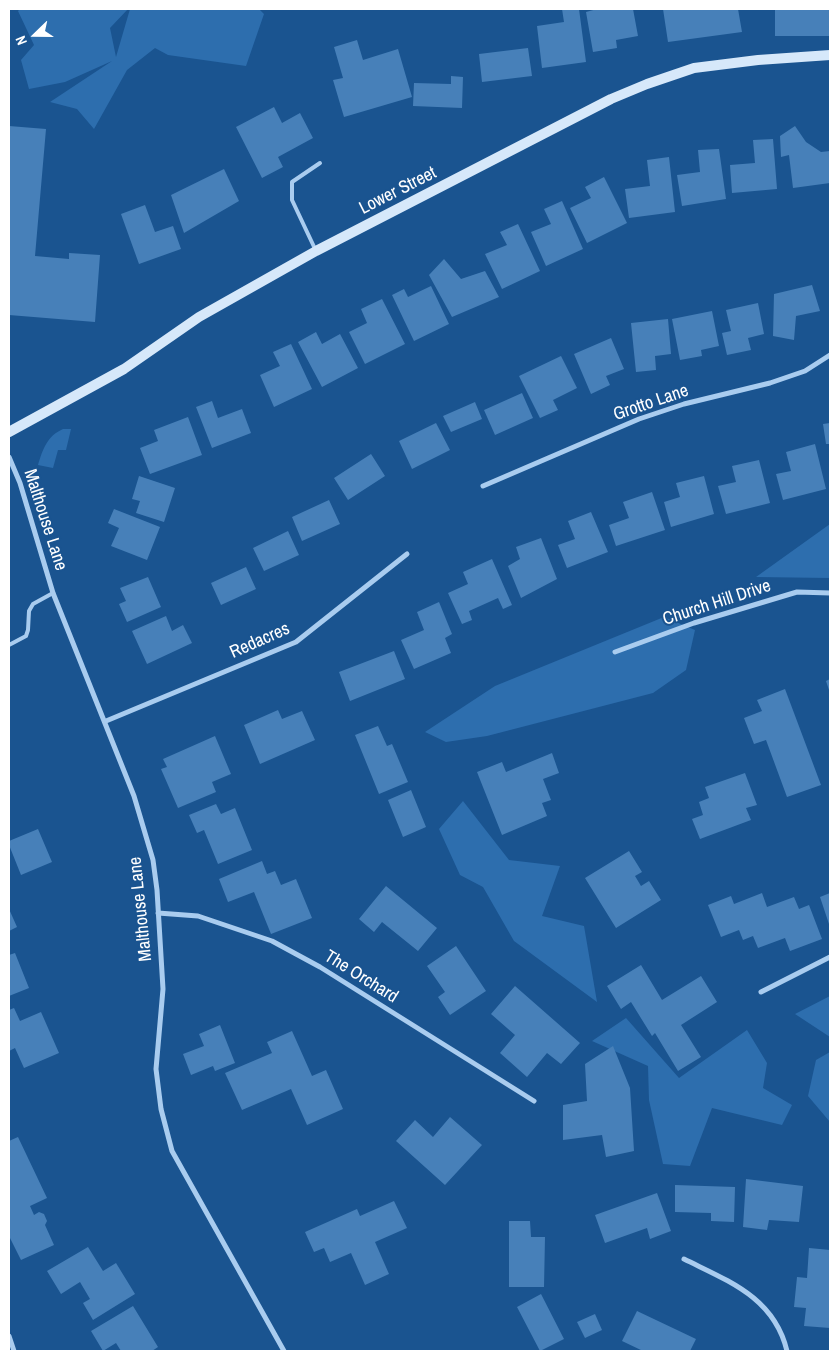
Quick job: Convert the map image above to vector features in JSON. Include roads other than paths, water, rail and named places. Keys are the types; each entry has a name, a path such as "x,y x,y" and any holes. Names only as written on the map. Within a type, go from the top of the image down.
{"street":[{"name":"Lower Street","path":"9,432 124,369 199,317 316,251 611,100 647,84 694,68 758,60 830,55"},
{"name":"Grotto Lane","path":"483,486 639,419 684,404 770,383 805,371 830,355"},
{"name":"Malthouse Lane","path":"9,457 20,483 53,593 106,721 134,796 153,860 157,890 162,990 156,1068 162,1109 172,1151 284,1351"},
{"name":"Redacres","path":"106,721 296,642 407,554"},
{"name":"Church Hill Drive","path":"615,652 694,623 797,592 830,593"},
{"name":"The Orchard","path":"158,913 198,916 272,941 320,967 534,1101"},
{"path":"761,992 830,958"},
{"path":"684,1259 740,1287 765,1308 778,1326 787,1351"},
{"path":"9,1336 14,1351"}],"lane":[{"path":"316,251 292,200 292,182 320,163"},
{"path":"9,645 26,636 29,611 34,604 53,593"}]}
